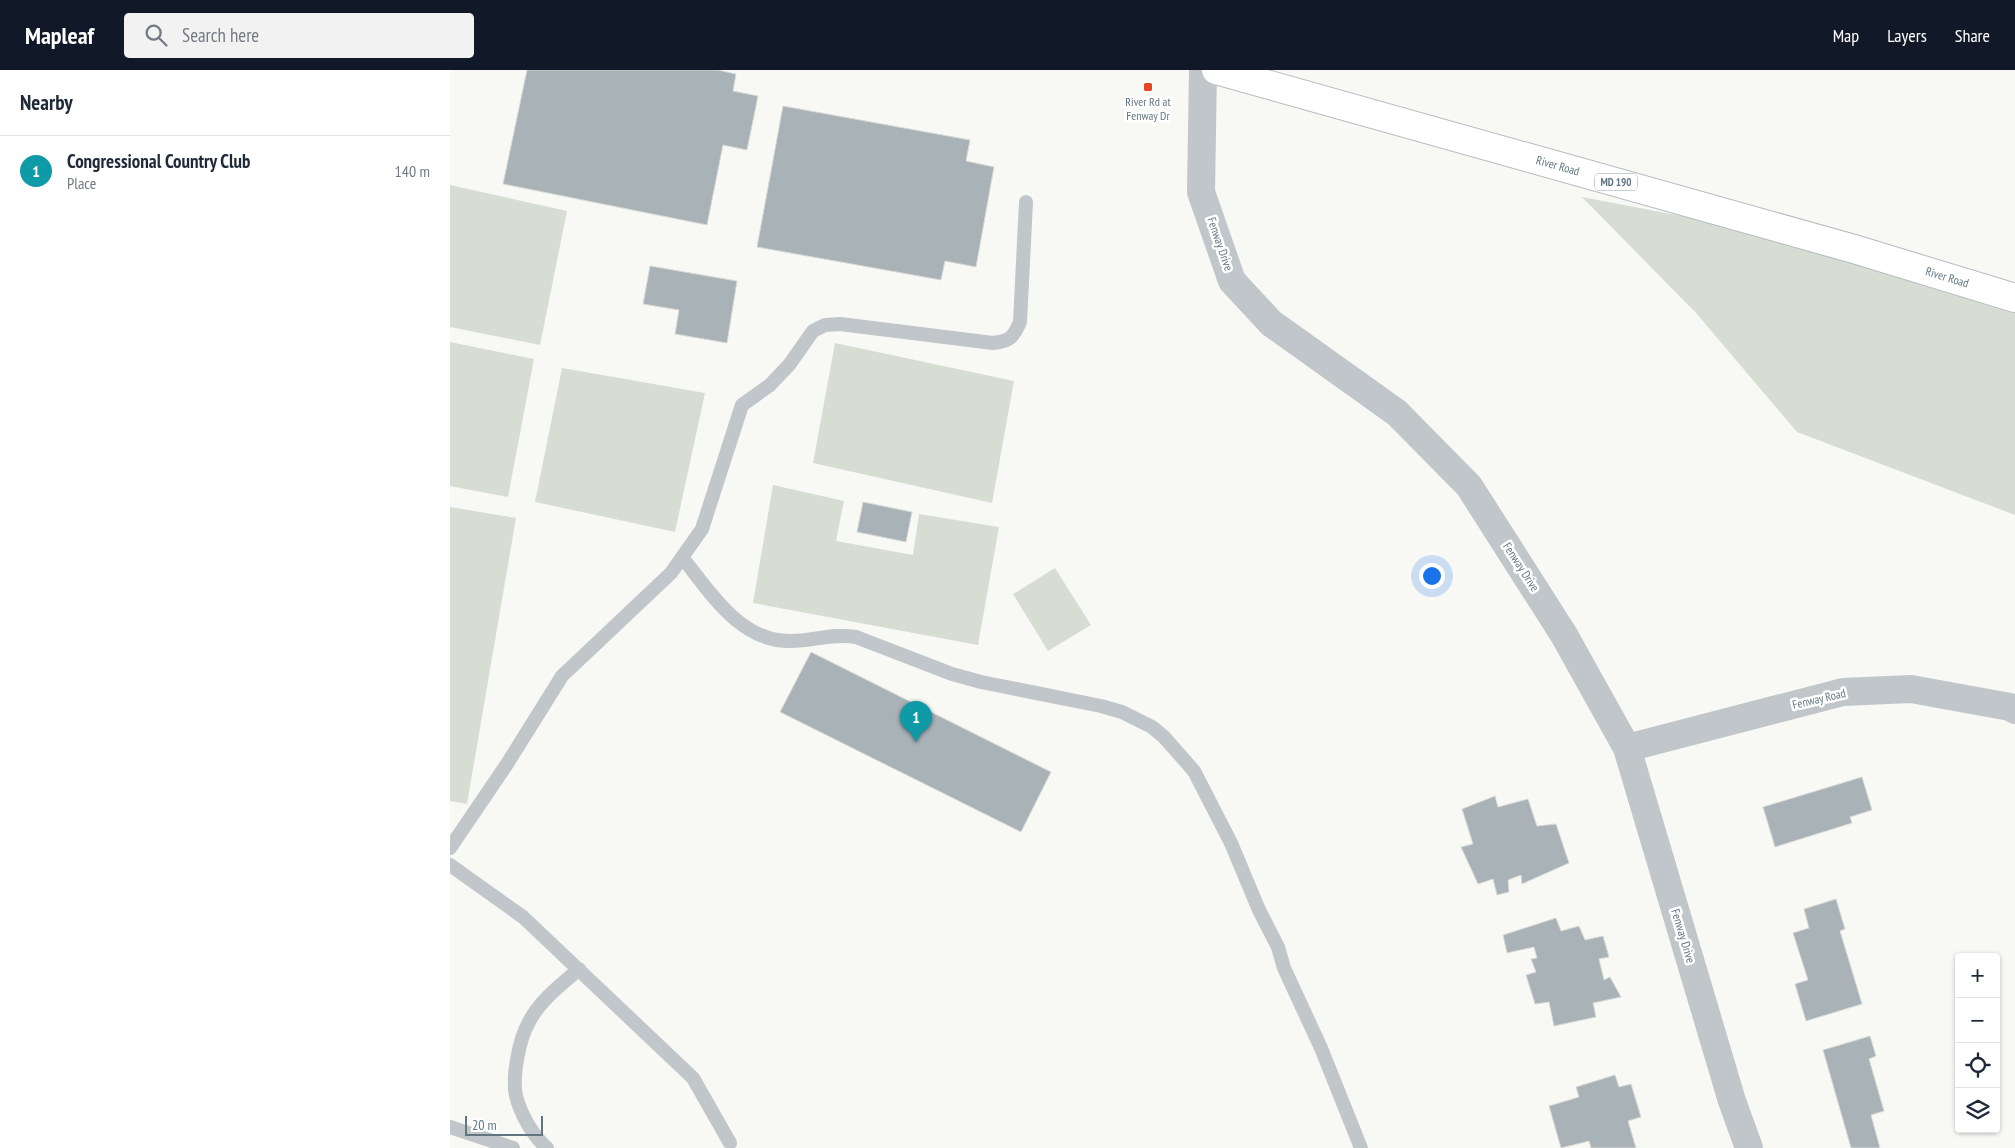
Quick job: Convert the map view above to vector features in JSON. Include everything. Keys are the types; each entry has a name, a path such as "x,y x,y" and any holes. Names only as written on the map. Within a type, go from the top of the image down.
{"main road":[{"name":"River Road","path":"1216,70 1854,249 2015,298"}],"street":[{"name":"Fenway Drive","path":"1203,70 1202,192 1232,281 1271,323 1397,413 1469,486 1564,634 1627,748 1732,1101 1749,1148"},
{"name":"Fenway Road","path":"1627,748 1843,692 1911,689 2010,707 2015,710"}],"lane":[{"path":"450,848 507,764 562,676 671,573 702,528 742,405 770,385 789,365 812,331 825,325 840,324 992,343 1006,341 1014,334 1020,322 1026,202"},
{"path":"682,557 737,621 756,634 791,641 843,635 856,637 952,674 1122,712 1152,728 1164,737 1194,771 1231,844 1258,910 1278,947 1284,968 1321,1048 1361,1148"},
{"path":"450,865 523,917 693,1078 730,1144"},
{"path":"547,1148 529,1127 516,1096 517,1057 529,1022 548,996 578,969"},
{"path":"450,1127 513,1148"}],"shaded area":[{"path":"450,185 567,211 540,345 450,327"},
{"path":"1582,197 1854,249 2015,298 2015,515 1797,432 1696,313"},
{"path":"450,342 534,359 508,497 450,486"},
{"path":"835,343 1014,381 992,503 813,463"},
{"path":"562,368 705,393 675,532 535,502"},
{"path":"773,485 844,501 836,541 913,555 919,514 999,527 978,645 753,603"},
{"path":"450,507 516,518 467,804 450,801"},
{"path":"1055,568 1091,625 1048,651 1013,594"}],"building":[{"path":"527,70 718,70 736,74 733,91 758,96 747,150 723,145 707,225 503,184"},
{"path":"783,106 970,140 966,161 994,167 976,267 945,261 941,280 757,247"},
{"path":"650,266 737,281 727,343 675,334 679,310 643,304"},
{"path":"863,502 912,512 906,542 857,532"},
{"path":"811,652 1051,772 1021,832 780,712"},
{"path":"1862,777 1872,810 1850,817 1852,823 1775,847 1763,807"},
{"path":"1495,796 1498,807 1528,799 1537,826 1556,824 1569,863 1522,884 1521,875 1508,880 1509,892 1497,895 1493,879 1478,884 1461,847 1473,844 1462,809"},
{"path":"1836,899 1845,929 1840,931 1862,1004 1806,1021 1795,984 1808,980 1793,933 1809,928 1804,909"},
{"path":"1556,918 1561,931 1579,926 1585,940 1603,936 1609,957 1599,959 1604,980 1610,977 1621,997 1593,1003 1596,1017 1554,1026 1549,1002 1535,1004 1526,975 1536,972 1531,959 1537,958 1534,947 1507,953 1503,935"},
{"path":"1870,1036 1876,1056 1869,1059 1884,1111 1871,1115 1880,1148 1851,1148 1823,1050"},
{"path":"1615,1075 1619,1087 1631,1084 1641,1117 1628,1121 1636,1148 1591,1148 1589,1141 1561,1148 1549,1106 1579,1097 1576,1087"}],"place":[{"name":"River Rd at Fenway Dr","path":"1148,87"},
{"name":"Congressional Country Club","path":"916,742"}]}
